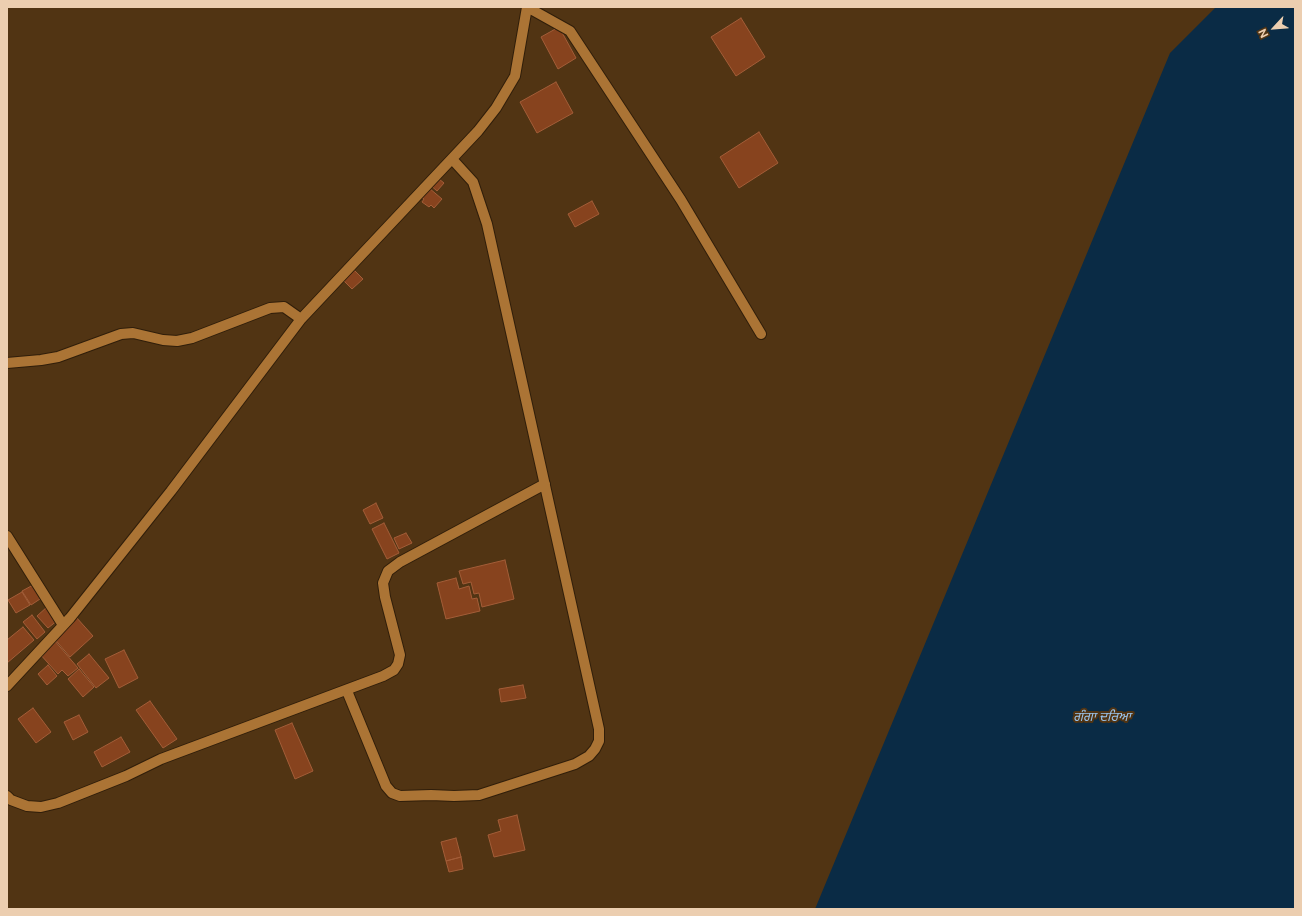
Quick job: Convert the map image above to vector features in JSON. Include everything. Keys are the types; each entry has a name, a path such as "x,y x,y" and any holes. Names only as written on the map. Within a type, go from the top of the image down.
{"street":[{"path":"7,686 63,625 171,491 301,319 478,131 496,108 515,76 527,7 570,31 681,200 761,334"},
{"path":"347,691 386,786 392,793 400,796 479,795 575,764 589,756 595,750 599,741 599,729 488,224 473,182 452,159"},
{"path":"7,363 41,360 58,356 120,334 133,333 163,340 178,341 192,338 270,308 284,307 301,319"},
{"path":"7,796 11,800 27,806 41,807 58,803 126,776 161,759 384,676 394,670 398,664 400,655 385,597 383,583 388,571 400,562 545,484"},
{"path":"7,536 63,625"}],"water":[{"name":"ਗੰਗਾ ਦਰਿਆ","path":"1216,7 1295,7 1295,909 815,909 1170,53"}],"building":[{"path":"741,18 765,57 736,76 711,37"},
{"path":"559,27 576,58 558,69 541,37"},
{"path":"556,82 573,113 537,133 520,102"},
{"path":"759,132 778,163 739,188 720,157"},
{"path":"434,175 444,183 437,191 428,183"},
{"path":"429,188 442,199 434,208 431,205 429,207 422,202 424,199 421,197"},
{"path":"592,201 599,214 575,227 568,214"},
{"path":"351,267 363,279 352,289 341,278"},
{"path":"376,503 383,518 370,524 363,510"},
{"path":"384,523 399,553 387,559 372,529"},
{"path":"406,533 412,543 399,549 394,538"},
{"path":"505,560 514,599 482,607 479,593 474,594 471,582 463,584 459,571"},
{"path":"456,578 459,589 469,586 472,599 477,598 480,611 446,619 437,583"},
{"path":"35,584 43,597 31,605 22,591"},
{"path":"22,592 30,605 16,613 8,600"},
{"path":"47,607 58,620 48,628 37,616"},
{"path":"32,615 45,632 37,639 23,622"},
{"path":"76,617 93,636 70,657 53,637"},
{"path":"23,627 34,640 7,663 7,640"},
{"path":"54,640 78,668 68,676 62,670 58,674 39,653"},
{"path":"124,650 138,678 119,688 105,659"},
{"path":"89,654 109,678 96,688 77,664"},
{"path":"48,665 57,676 47,685 38,674"},
{"path":"79,669 94,687 83,697 68,679"},
{"path":"523,685 526,698 501,702 499,689"},
{"path":"150,701 177,739 163,748 136,710"},
{"path":"33,708 51,732 36,743 18,719"},
{"path":"79,715 88,732 73,740 64,722"},
{"path":"292,723 313,771 295,779 275,730"},
{"path":"121,737 130,752 102,767 94,752"},
{"path":"517,815 525,850 494,857 488,835 501,831 498,820"},
{"path":"456,838 461,857 446,861 441,842"},
{"path":"461,857 463,869 449,872 446,861"}]}
